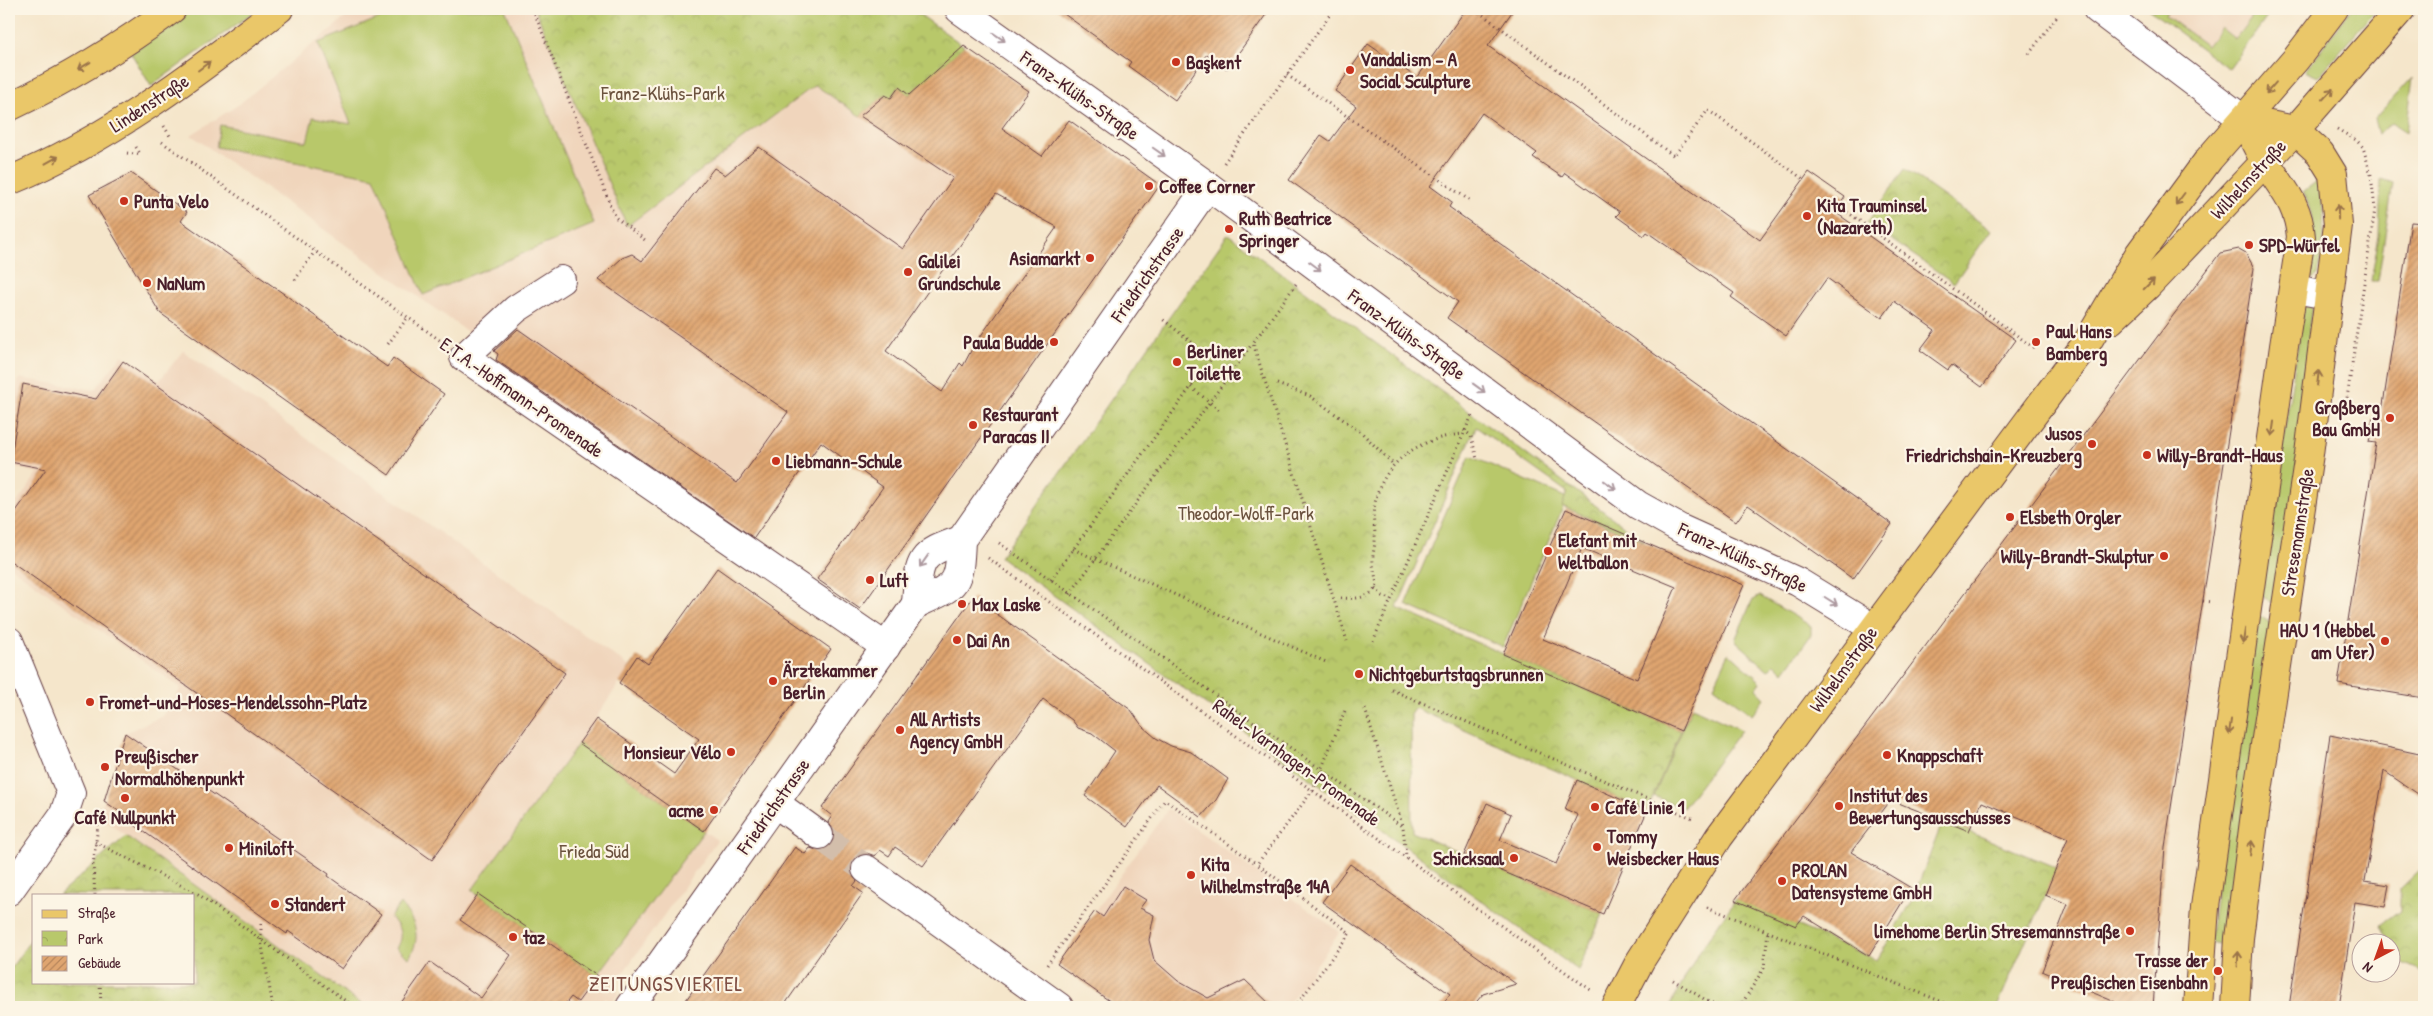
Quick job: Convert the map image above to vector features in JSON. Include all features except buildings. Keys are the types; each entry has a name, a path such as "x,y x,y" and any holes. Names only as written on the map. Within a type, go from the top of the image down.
{"main road":[{"path":"9,107 85,65 172,9"},
{"name":"Lindenstraße","path":"9,182 47,163 150,103 199,70 280,9"},
{"name":"Wilhelmstraße","path":"1617,1005 1650,945 1719,837 2088,341 2139,254 2209,159 2296,59 2334,9"},
{"name":"Wilhelmstraße","path":"2088,341 2148,286 2295,130 2401,9"},
{"path":"2244,120 2295,130"},
{"name":"Stresemannstraße","path":"2198,1007 2205,907 2301,237 2300,222 2293,201 2265,161 2244,120"},
{"name":"Stresemannstraße","path":"2235,1007 2239,938 2254,817 2309,454 2338,225 2335,180 2329,166 2320,153 2295,130"}],"street":[{"name":"Franz-Klühs-Straße","path":"959,9 1208,186 1638,505 1681,529 1798,582 1873,628"},
{"path":"2096,9 2244,120"},
{"name":"Friedrichstrasse","path":"962,540 1208,186"},
{"path":"464,357 516,309 561,280"},
{"path":"2294,289 2328,295"},
{"name":"E.T.A.-Hoffmann-Promenade","path":"464,357 886,647"},
{"path":"962,540 960,573 948,590 916,604 918,569 932,550 962,540"},
{"name":"Friedrichstrasse","path":"630,1007 916,604"},
{"path":"9,641 71,794 64,814 9,891"},
{"path":"775,803 819,835"},
{"path":"866,869 1059,1007"}],"path":[{"path":"533,9 615,217 645,240"},
{"path":"1208,186 1334,9"},
{"path":"1475,9 1674,156 1708,110 1803,179"},
{"path":"2029,54 2058,14"},
{"path":"1287,75 1472,202"},
{"name":"E.T.A.-Hoffmann-Promenade","path":"162,142 464,357"},
{"path":"1839,206 2037,350"},
{"path":"295,280 315,251"},
{"path":"1070,594 1209,401 1311,264"},
{"path":"388,344 408,317"},
{"path":"1051,580 1212,358 1160,318"},
{"path":"1253,343 1347,640"},
{"path":"1277,384 1310,396 1362,433 1393,464"},
{"path":"1191,387 1222,412"},
{"path":"1373,642 1463,432 1486,393"},
{"path":"1341,598 1355,599 1366,596 1377,585 1373,562 1376,537 1373,510 1380,484 1393,464 1415,447 1430,440 1463,432 1471,436 1477,459"},
{"path":"2010,514 2019,522"},
{"name":"Rahel-Varnhagen-Promenade","path":"962,540 1582,984 1617,1005"},
{"path":"999,542 1070,594 1403,827"},
{"path":"1073,548 1326,662"},
{"path":"1375,589 1383,596 1391,599"},
{"path":"2203,601 2212,602"},
{"path":"1392,690 1692,818"},
{"path":"1257,864 1313,790 1346,708"},
{"path":"1365,709 1403,827 1406,857"},
{"path":"1029,986 1165,800 1257,864 1350,933 1295,1007"},
{"path":"95,894 93,865 100,810"},
{"path":"95,842 198,894 354,1007"},
{"path":"1716,910 1955,1007"},
{"path":"262,924 261,940 273,1007"},
{"path":"1740,1007 1764,968 1768,931"},
{"path":"1673,980 1717,1007"},
{"path":"100,984 101,1007"}],"shaded area":[{"path":"356,9 535,9 627,226 815,84 860,116 885,95 899,87 1014,169 868,377 972,452 926,517 821,443 751,543 494,364 498,354 489,347 191,135 238,105"},
{"path":"2148,9 2273,9 2229,69"},
{"path":"183,351 630,667 579,743 717,840 613,987 619,993 612,1002 605,998 598,1007 365,1007 94,813 104,801 125,733 163,716 181,688 9,566 9,514 38,473 9,466 9,426 19,378 95,390 122,355 159,381"},
{"name":"Kita Wilhelmstraße 14A","path":"1168,809 1340,932 1286,1007 1118,1007 1057,964"}],"green space":[{"path":"192,9 258,9 151,86 131,53"},
{"path":"402,9 505,9 594,224 423,295 374,177 216,147 220,125 307,142 313,117 351,124 318,43"},
{"name":"Franz-Klühs-Park","path":"535,9 912,9 964,46 909,95 898,87 891,98 885,95 860,116 815,85 627,226"},
{"path":"2148,9 2169,9 2165,15 2207,46 2221,28 2235,39 2258,9 2273,9 2229,69"},
{"path":"2351,9 2376,9 2318,77 2305,71"},
{"path":"2413,77 2406,132 2392,123 2378,134 2374,119"},
{"path":"1905,169 1991,230 1954,283 1867,223"},
{"path":"2381,179 2393,183 2378,281 2371,281 2379,236"},
{"path":"2317,181 2322,204 2324,228 2318,275 2312,279 2309,274 2313,243 2311,213 2303,192"},
{"name":"Theodor-Wolff-Park","path":"1228,234 1645,542 1562,506 1567,492 1476,427 1397,608 1681,731 1647,811 1415,708 1411,713 1412,832 1603,914 1578,970 1000,557"},
{"path":"2304,306 2312,306 2309,328 2310,402 2278,605 2259,595"},
{"path":"1470,456 1567,498 1503,647 1406,605"},
{"path":"1760,596 1811,626 1811,635 1784,672 1775,663 1768,670 1735,640 1752,601"},
{"path":"2257,614 2275,626 2229,946 2209,942"},
{"path":"1729,653 1761,682 1756,689 1765,698 1752,715 1714,686"},
{"path":"1692,707 1741,730 1683,808 1654,796"},
{"name":"Frieda Süd","path":"579,743 704,831 597,976 472,890"},
{"path":"1943,821 2057,868 1997,1007 1669,1007 1699,952 1736,899 1877,960 1911,903"},
{"path":"126,836 365,1007 9,1007 9,971 32,938 32,984 195,984 195,894 60,894"},
{"path":"2424,866 2424,973 2400,963 2400,934 2386,934 2381,925 2400,911 2400,889"},
{"path":"400,904 406,910 415,929 415,943 409,958 396,948 400,939 400,931 390,917"}],"tunnel":[{"path":"819,835 866,869"}],"place":[{"name":"Başkent","path":"1176,62"},
{"name":"Vandalism – A Social Sculpture","path":"1350,70"},
{"name":"Coffee Corner","path":"1149,186"},
{"name":"Punta Velo","path":"124,201"},
{"name":"Kita Trauminsel (Nazareth)","path":"1807,216"},
{"name":"Ruth Beatrice Springer","path":"1229,229"},
{"name":"SPD-Würfel","path":"2249,245"},
{"name":"Asiamarkt","path":"1090,258"},
{"name":"Galilei Grundschule","path":"908,272"},
{"name":"NaNum","path":"147,283"},
{"name":"Paula Budde","path":"1054,342"},
{"name":"Paul Hans Bamberg","path":"2036,342"},
{"name":"Berliner Toilette","path":"1177,362"},
{"name":"Großberg Bau GmbH","path":"2390,418"},
{"name":"Restaurant Paracas II","path":"973,425"},
{"name":"Jusos Friedrichshain-Kreuzberg","path":"2092,444"},
{"name":"Willy-Brandt-Haus","path":"2147,455"},
{"name":"Liebmann-Schule","path":"776,461"},
{"name":"Elsbeth Orgler","path":"2010,517"},
{"name":"Elefant mit Weltballon","path":"1548,551"},
{"name":"Willy-Brandt-Skulptur","path":"2164,556"},
{"name":"Luft","path":"870,580"},
{"name":"Max Laske","path":"962,604"},
{"name":"Dai An","path":"957,640"},
{"name":"HAU 1 (Hebbel am Ufer)","path":"2385,641"},
{"name":"Nichtgeburtstagsbrunnen","path":"1359,674"},
{"name":"Ärztekammer Berlin","path":"773,681"},
{"name":"Fromet-und-Moses-Mendelssohn-Platz","path":"90,702"},
{"name":"All Artists Agency GmbH","path":"900,730"},
{"name":"Monsieur Vélo","path":"731,752"},
{"name":"Knappschaft","path":"1887,755"},
{"name":"Preußischer Normalhöhenpunkt","path":"105,767"},
{"name":"Café Nullpunkt","path":"125,798"},
{"name":"Institut des Bewertungsausschusses","path":"1839,806"},
{"name":"Café Linie 1","path":"1595,807"},
{"name":"acme","path":"714,810"},
{"name":"Tommy Weisbecker Haus","path":"1597,847"},
{"name":"Miniloft","path":"229,848"},
{"name":"Schicksaal","path":"1514,858"},
{"name":"Kita Wilhelmstraße 14A","path":"1191,875"},
{"name":"PROLAN Datensysteme GmbH","path":"1782,881"},
{"name":"Standert","path":"275,904"},
{"name":"limehome Berlin Stresemannstraße","path":"2130,931"},
{"name":"taz","path":"513,937"},
{"name":"Trasse der Preußischen Eisenbahn","path":"2218,971"}],"district":[{"name":"ZEITUNGSVIERTEL","path":"666,983"}]}
